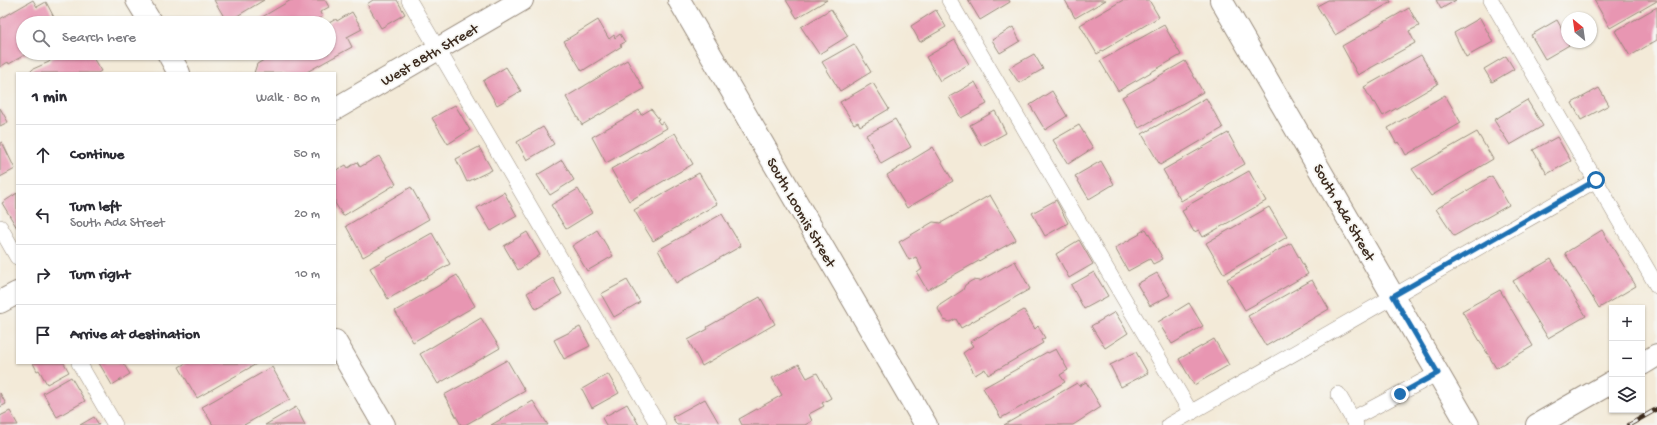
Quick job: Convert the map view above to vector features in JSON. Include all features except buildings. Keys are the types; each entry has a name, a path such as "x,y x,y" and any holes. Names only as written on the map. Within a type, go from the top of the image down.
{"street":[{"path":"138,0 147,16"},
{"name":"West 88th Street","path":"336,108 522,0"},
{"name":"South Loomis Street","path":"679,0 926,425"},
{"name":"South Ada Street","path":"1221,0 1468,425"},
{"path":"172,60 178,72"},
{"path":"0,302 16,294"},
{"path":"336,343 384,425"},
{"path":"1645,362 1657,356"},
{"path":"1537,425 1609,384"}],"lane":[{"path":"409,0 658,425"},
{"path":"949,0 1191,412"},
{"path":"1491,0 1657,286"},
{"path":"1169,425 1596,180"},
{"path":"0,227 16,255"},
{"path":"80,364 115,425"},
{"path":"1338,394 1354,422 1438,373"}],"railway":[{"path":"1629,425 1657,409"}],"route":[{"path":"1400,394 1438,373 1393,296 1596,180"}]}
